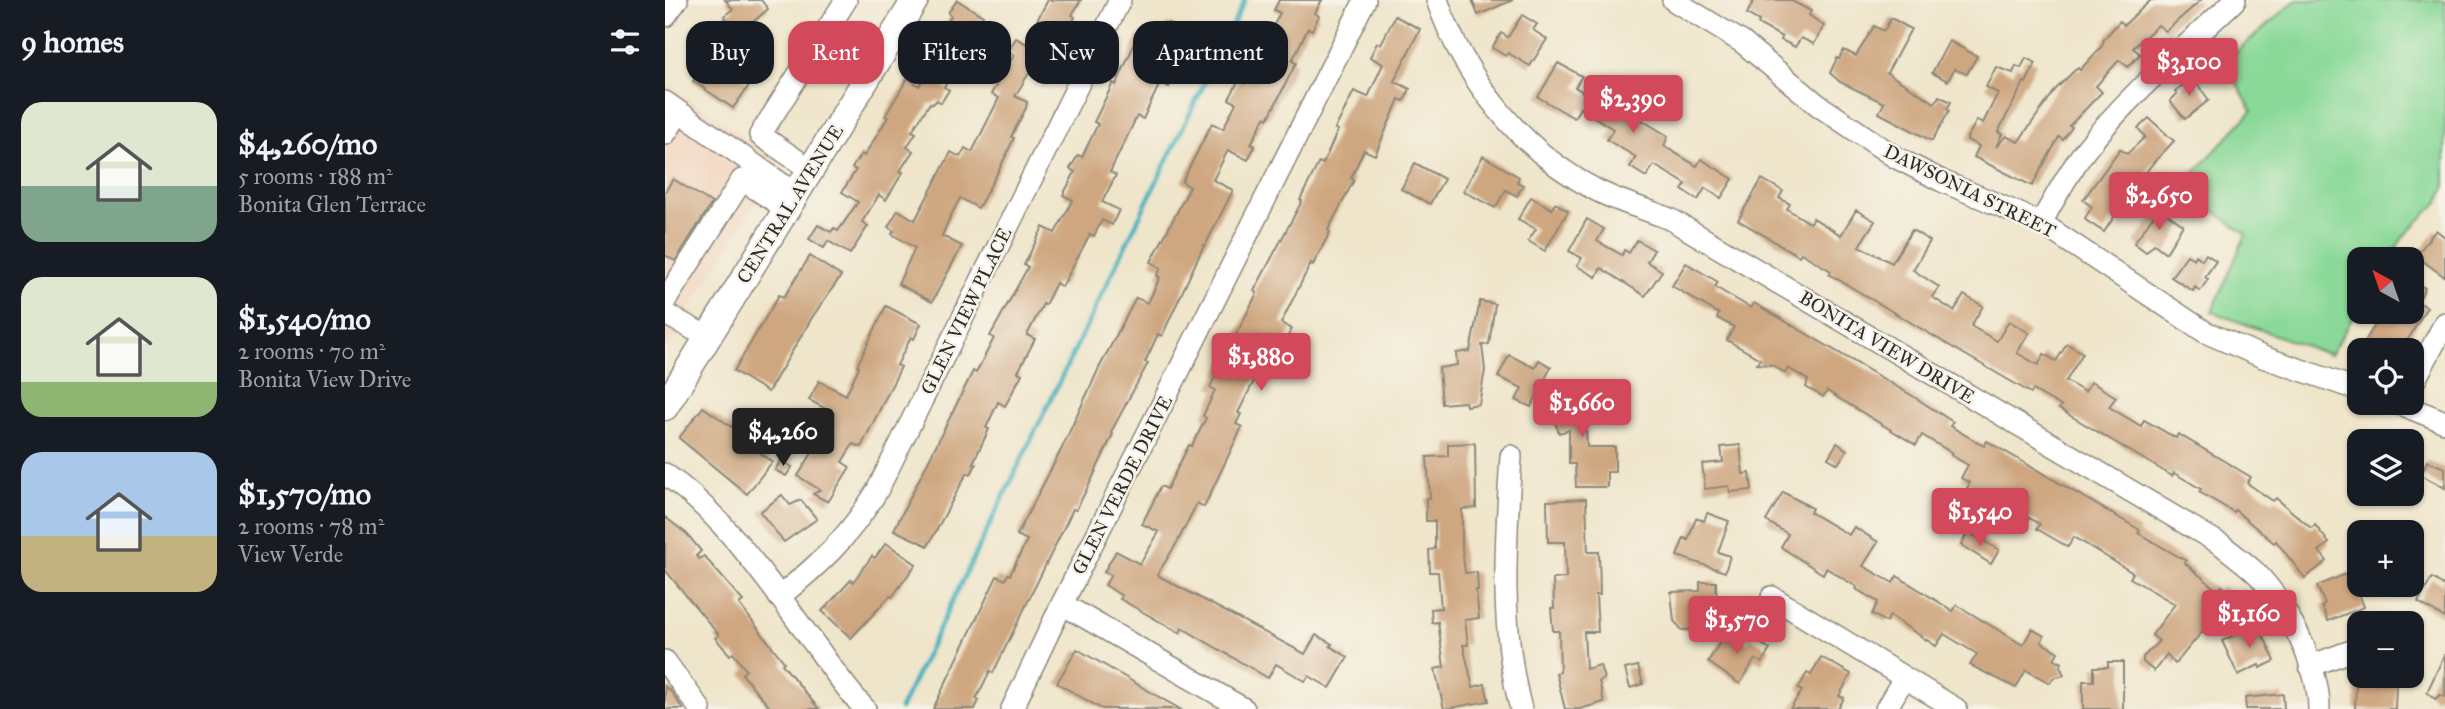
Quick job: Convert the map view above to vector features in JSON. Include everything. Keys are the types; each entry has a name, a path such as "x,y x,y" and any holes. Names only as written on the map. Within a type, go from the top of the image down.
{"main road":[{"name":"CENTRAL AVENUE","path":"665,407 915,0"}],"street":[{"path":"665,16 677,0"},
{"path":"811,170 760,135 846,0"},
{"name":"GLEN VIEW PLACE","path":"779,597 838,546 857,523 877,491 1120,0"},
{"name":"GLEN VERDE DRIVE","path":"1012,709 1364,0"},
{"name":"BONITA VIEW DRIVE","path":"1437,0 1452,39 1477,83 1509,122 1548,159 1570,175 1607,196 1672,220 2222,545 2258,574 2279,599 2299,637 2310,666 2319,697 2319,709"},
{"name":"DAWSONIA STREET","path":"1673,0 1742,42 1818,105 1895,157 1942,181 2041,223 2205,332 2263,357 2347,386"},
{"path":"2041,223 2066,178 2118,112 2235,0"},
{"path":"665,134 672,107 792,201"},
{"path":"669,293 742,180 792,201"},
{"path":"665,314 708,337"},
{"path":"2424,361 2445,323"},
{"path":"2424,410 2445,422"},
{"path":"1511,456 1507,593 1511,660 1521,709"},
{"path":"665,474 685,488 723,525 865,709"},
{"path":"1772,597 1956,709"},
{"path":"1062,604 1244,709"},
{"path":"2310,666 2347,653"},
{"path":"665,661 699,709"},
{"path":"1886,709 1904,678"}],"shaded area":[{"path":"665,83 781,163 665,350"}],"green space":[{"path":"2296,0 2445,0 2445,188 2438,202 2404,236 2397,247 2347,247 2347,324 2349,324 2330,355 2212,312 2246,234 2181,187 2252,111 2225,62"}],"building":[{"path":"725,0 761,0 768,9 754,21 728,21 724,16 733,9"},
{"path":"957,0 983,16 980,21 948,21 951,16 948,13"},
{"path":"1048,0 1081,0 1072,15 1075,17 1073,21 1037,20"},
{"path":"1279,0 1322,0 1315,13 1319,16 1312,30 1308,28 1292,61 1296,63 1288,79 1288,21 1276,21 1280,13 1274,10"},
{"path":"1472,0 1513,0 1478,15"},
{"path":"1754,0 1790,0 1811,11 1809,15 1824,26 1814,44 1801,38 1795,47 1781,40 1782,37 1758,24 1759,21 1747,14"},
{"path":"2151,0 2201,0 2166,31 2158,25 2133,48 2140,54 2128,67 2119,60 2096,86 2102,92 2069,126 2072,127 2063,140 2059,137 2032,186 1974,157 1979,146 1967,138 1977,120 1983,123 1998,93 1986,87 1996,67 2013,73 2016,66 2021,68 2026,58 2036,63 1998,132 2002,134 1996,147 2006,136 2018,142 2056,89 2074,71 2078,68 2080,70 2120,21 2124,25"},
{"path":"1522,15 1537,24 1533,30 1547,39 1530,66 1508,53 1506,56 1492,48 1501,33 1508,37"},
{"path":"1395,16 1420,29 1394,81 1410,89 1404,101 1399,99 1375,155 1364,150 1351,178 1354,180 1328,230 1330,232 1281,323 1292,329 1287,338 1289,340 1278,361 1267,355 1238,413 1241,414 1236,424 1242,427 1204,507 1197,503 1157,575 1305,654 1316,635 1332,644 1330,646 1348,657 1330,688 1309,676 1305,681 1276,664 1268,678 1182,628 1180,633 1120,599 1122,596 1105,585 1111,575 1104,572 1116,551 1140,564 1159,532 1142,524 1161,486 1167,489 1206,418 1203,416 1215,390 1210,387 1257,293 1254,291 1302,201 1300,200 1319,162 1323,164 1338,130 1335,129 1354,91 1368,97 1383,64 1370,57 1377,43 1381,44"},
{"path":"1891,18 1911,29 1887,73 1935,103 1939,96 1951,102 1947,109 1949,111 1932,141 1879,113 1884,103 1840,82 1830,73 1844,50 1856,56 1874,26 1884,31"},
{"path":"1016,38 1025,43 1025,80 1015,96 1027,102 1026,108 1011,137 1014,138 1000,168 978,208 960,198 950,217 942,236 962,246 932,302 898,284 915,248 892,234 894,231 888,227 898,210 915,220 951,152 960,157 965,148 972,152 999,98 991,94 997,84 1011,84 1011,60 1014,55 1011,53 1011,46"},
{"path":"1949,41 1977,56 1967,74 1954,69 1948,81 1932,73"},
{"path":"1133,47 1133,84 1160,84 1143,119 1137,116 1110,172 1116,175 1102,202 1119,210 1112,225 1102,220 1094,236 1090,234 1062,287 1056,283 1045,305 1043,304 1027,335 1035,339 1018,372 1022,374 1005,406 998,402 973,463 976,464 971,474 967,473 928,546 894,530 973,371 976,373 994,338 990,336 1028,267 1024,265 1043,227 1055,233 1073,200 1063,195 1075,172 1070,169 1078,155 1082,157 1098,124 1094,122 1113,84 1119,84"},
{"path":"1558,63 1582,76 1575,87 1599,102 1604,94 1628,109 1632,102 1645,110 1640,119 1668,136 1664,146 1697,166 1701,159 1733,179 1721,198 1705,188 1698,200 1682,190 1686,184 1654,165 1646,177 1630,167 1636,157 1607,140 1613,129 1580,108 1574,118 1538,97"},
{"path":"2192,77 2209,100 2185,119 2170,101 2177,94 2175,92"},
{"path":"697,84 750,84 733,108"},
{"path":"904,84 946,84 944,87 949,90 941,103 937,100 933,104 930,103 912,131 916,133 907,147 913,151 900,171 903,172 886,200 879,195 862,222 868,226 850,254 828,241 824,248 809,239 818,225 831,232 834,228 838,231 858,202 842,192 856,170 852,168 861,154 864,156"},
{"path":"1237,84 1286,84 1268,119 1265,117 1251,144 1255,146 1248,160 1228,150 1213,180 1233,190 1162,336 1158,334 1145,362 1148,363 1111,432 1113,434 1092,479 1076,510 1073,509 993,673 990,671 976,699 979,700 975,709 933,709 997,576 1005,580 1008,574 1010,575 1027,540 1017,535 1136,298 1148,303 1160,277 1157,276 1161,268 1151,262 1190,187 1182,182 1212,123 1223,129 1236,103 1229,99"},
{"path":"2149,118 2174,141 2129,194 2104,232 2085,218 2092,207 2083,200 2120,149 2127,154 2145,137 2138,128"},
{"path":"1483,156 1519,177 1517,182 1523,185 1517,196 1506,190 1495,208 1463,191"},
{"path":"1415,163 1444,179 1430,204 1401,189"},
{"path":"673,179 712,203 675,261 665,255 665,192"},
{"path":"1762,179 1783,191 1779,198 1790,204 1787,209 1810,223 1813,218 1841,235 1856,210 1875,221 1859,246 1892,263 1912,230 1930,241 1913,270 1939,287 1932,297 1954,311 1964,295 1983,306 1971,326 1997,341 2009,321 2029,333 2017,353 2038,365 2044,354 2056,361 2067,344 2083,353 2066,381 2085,392 2091,382 2116,397 2109,407 2141,426 2144,420 2176,438 2178,434 2251,477 2247,483 2273,501 2276,498 2311,528 2315,525 2329,543 2319,551 2327,561 2305,578 2276,541 2274,543 2235,510 2234,512 2199,492 2201,489 2174,473 2172,476 2059,409 2061,406 2033,390 2031,393 1957,350 1829,274 1831,271 1801,253 1799,256 1738,220"},
{"path":"1531,197 1552,209 1555,203 1568,211 1545,251 1528,241 1536,229 1518,219"},
{"path":"2159,208 2183,225 2166,253 2154,244 2146,252 2134,243"},
{"path":"1587,219 1604,229 1597,241 1622,255 1624,250 1629,253 1637,240 1654,250 1647,262 1662,271 1645,296 1601,268 1596,277 1577,266 1582,258 1569,251"},
{"path":"2436,230 2445,237 2445,277 2424,262 2423,247"},
{"path":"2206,254 2216,261 2205,277 2208,279 2200,291 2195,287 2193,291 2171,277 2187,255 2194,259 2196,255 2202,260"},
{"path":"810,256 841,276 813,316 768,392 734,371 779,295 784,297"},
{"path":"1686,263 1718,282 1715,287 1751,308 1754,303 1911,395 1953,422 1950,426 1984,446 1987,441 2140,530 2138,533 2186,561 2185,563 2218,591 2222,586 2239,600 2225,617 2219,612 2175,664 2167,654 2154,671 2143,662 2143,657 2159,641 2152,635 2175,604 2130,578 2133,573 2074,537 2068,547 2037,529 2040,524 2017,511 2004,522 1976,506 1959,534 1946,527 1970,483 1961,478 1968,465 1922,435 1916,445 1827,391 1823,397 1806,387 1808,380 1788,368 1785,373 1772,365 1757,364 1760,359 1727,340 1734,327 1717,318 1719,314 1672,286"},
{"path":"1480,301 1495,304 1489,344 1482,345 1485,370 1479,404 1442,404 1439,368 1457,365 1456,353 1470,351"},
{"path":"886,306 921,324 897,365 901,367 861,447 853,444 842,462 850,467 828,502 813,494 820,490 798,476 817,445 821,448 834,420 831,418 834,413 809,400 819,381 846,395"},
{"path":"2376,324 2417,324 2409,338 2367,338"},
{"path":"1509,355 1535,368 1539,360 1551,367 1531,407 1516,400 1522,388 1498,377"},
{"path":"1585,386 1592,408 1586,410 1590,421 1584,424 1587,447 1615,447 1615,472 1607,472 1607,487 1576,487 1575,464 1569,464 1569,430 1559,433 1547,400"},
{"path":"703,407 732,427 736,421 750,431 744,440 772,462 747,494 679,438"},
{"path":"1475,443 1476,508 1462,509 1462,548 1465,573 1477,572 1479,618 1465,620 1468,645 1463,645 1473,687 1485,684 1489,701 1444,709 1435,669 1444,667 1438,622 1432,623 1431,609 1441,608 1438,572 1430,572 1429,550 1435,549 1435,521 1426,521 1426,498 1430,498 1427,457 1448,456 1448,444"},
{"path":"1837,443 1847,450 1838,464 1828,458"},
{"path":"1740,445 1743,474 1750,473 1752,490 1730,492 1729,486 1705,489 1702,464 1723,462 1721,447"},
{"path":"781,460 792,467 786,476 775,470"},
{"path":"2427,461 2445,468 2445,488 2424,477"},
{"path":"1783,492 1812,508 1810,512 1849,535 1854,527 1878,542 1863,566 1893,583 1897,576 1953,611 1957,605 2023,645 2032,629 2044,636 2041,642 2058,652 2054,659 2062,663 2060,666 2064,675 2053,678 2050,683 2026,670 2016,688 1970,665 1977,654 1944,634 1936,646 1890,616 1886,622 1872,614 1878,602 1826,568 1823,574 1781,547 1788,534 1766,521"},
{"path":"782,495 790,505 801,500 817,519 784,542 760,512"},
{"path":"1586,499 1588,552 1599,552 1600,595 1596,595 1598,632 1584,632 1586,669 1600,665 1604,679 1599,681 1604,702 1580,709 1565,709 1556,673 1560,672 1559,631 1553,631 1551,608 1554,608 1553,579 1566,578 1565,542 1548,542 1547,501"},
{"path":"1707,513 1729,521 1718,552 1730,556 1725,572 1677,556 1684,538 1688,540 1696,518 1704,521"},
{"path":"665,517 687,534 701,551 696,556 699,559 704,556 743,601 739,604 784,662 782,664 819,709 771,709 742,674 746,670 733,653 730,655 715,638 719,635 665,570"},
{"path":"1968,532 1999,550 1991,564 1961,545"},
{"path":"886,543 916,564 892,597 890,596 851,638 822,611 851,580 853,582 872,556 875,558"},
{"path":"2347,574 2347,597 2360,597 2364,607 2347,611 2347,614 2328,621 2322,606 2325,604 2317,586"},
{"path":"2432,578 2445,586 2445,618 2418,602 2424,597"},
{"path":"1700,582 1716,582 1717,604 1711,604 1712,629 1682,630 1674,621 1671,592 1700,591"},
{"path":"2258,624 2275,661 2238,675 2222,641"},
{"path":"1727,631 1747,643 1751,638 1770,649 1762,663 1755,659 1740,684 1708,662"},
{"path":"1077,649 1180,709 1102,709 1057,683"},
{"path":"2445,654 2445,697 2440,695 2435,699 2427,692"},
{"path":"1821,657 1851,674 1839,696 1844,698 1838,709 1790,709 1802,691 1798,689 1807,673 1811,675"},
{"path":"2108,662 2123,662 2123,709 2083,709 2083,681 2094,681 2094,667 2108,667"},
{"path":"1638,666 1643,684 1630,688 1625,669"},
{"path":"665,686 672,693 683,709 665,709"},
{"path":"2356,688 2396,688 2395,709 2355,709"},
{"path":"2283,694 2284,709 2246,709 2245,698"}],"waterway":[{"path":"900,709 1245,0"}]}
